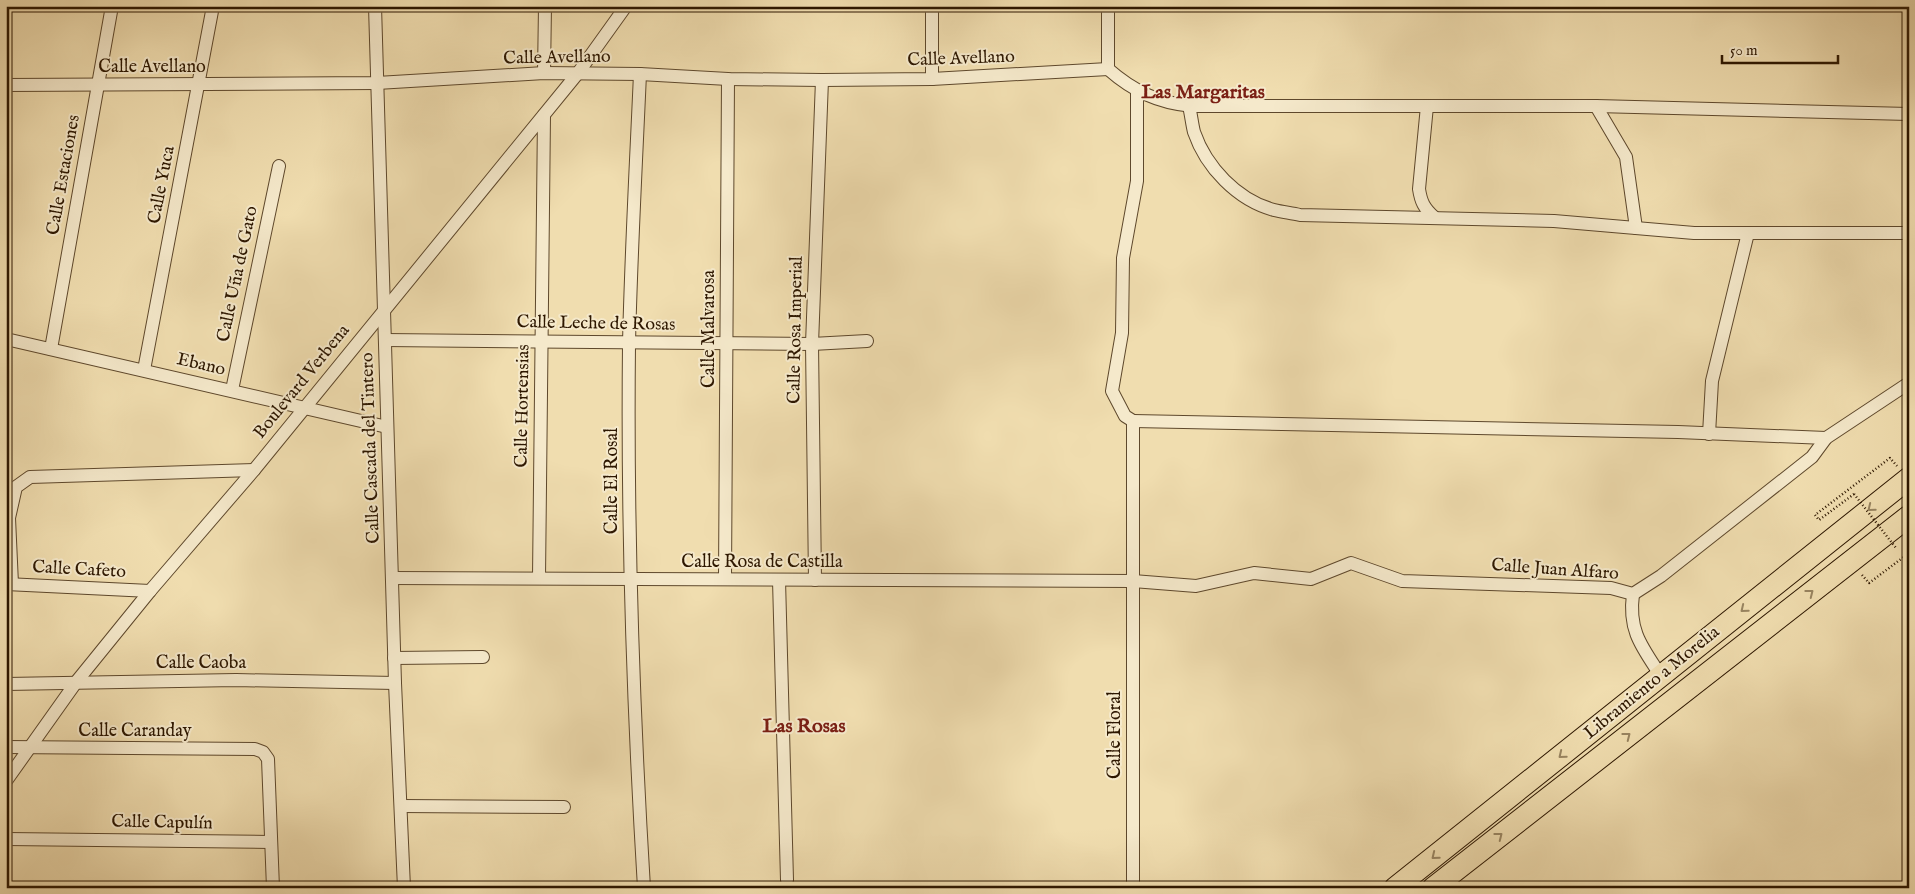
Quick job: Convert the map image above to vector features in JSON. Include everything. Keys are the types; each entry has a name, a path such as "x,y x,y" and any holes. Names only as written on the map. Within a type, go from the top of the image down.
{"highway":[{"name":"Libramiento a Morelia","path":"1395,888 1908,478"},
{"name":"Libramiento a Morelia","path":"1433,888 1909,516"}],"street":[{"name":"Calle Estaciones","path":"51,349 112,6"},
{"name":"Calle Yuca","path":"144,370 200,84 213,6"},
{"name":"Calle Cascada del Tintero","path":"375,6 394,658 404,888"},
{"path":"544,73 545,6"},
{"name":"Boulevard Verbena","path":"6,781 77,681 150,591 254,470 578,73 626,6"},
{"path":"932,6 932,79"},
{"path":"1108,6 1108,69 1137,91 1154,98 1189,106 1596,106 1909,114"},
{"name":"Calle Avellano","path":"6,85 377,83 544,73 640,74 728,79 932,79 1108,69"},
{"name":"Calle El Rosal","path":"640,74 630,342 630,579 633,685 644,888"},
{"name":"Calle Malvarosa","path":"724,579 728,79"},
{"name":"Calle Rosa Imperial","path":"815,580 812,344 822,80"},
{"path":"1137,91 1137,181 1123,258 1122,333 1112,391 1125,416 1133,421 1658,432 1826,438"},
{"path":"1189,106 1194,132 1206,158 1224,180 1246,198 1272,209 1300,215 1554,221 1694,233 1909,233"},
{"path":"1427,106 1419,189 1420,199 1425,209 1434,217"},
{"path":"1596,106 1626,157 1636,228"},
{"name":"Calle Hortensias","path":"539,578 544,114"},
{"name":"Calle Uña de Gato","path":"232,390 279,166"},
{"path":"1709,434 1712,381 1748,233"},
{"name":"Ebano","path":"6,339 387,427"},
{"name":"Calle Leche de Rosas","path":"385,340 812,344 867,341"},
{"name":"Calle Juan Alfaro","path":"1133,581 1196,586 1254,573 1311,579 1352,563 1402,581 1611,588 1633,594 1661,576 1812,457 1826,438 1909,383"},
{"name":"Calle Floral","path":"1133,421 1133,888"},
{"path":"9,584 9,518 16,487 30,477 254,470"},
{"name":"Calle Rosa de Castilla","path":"392,578 1133,581"},
{"path":"779,580 787,880"},
{"name":"Calle Cafeto","path":"9,584 150,591"},
{"path":"1633,594 1632,626 1638,640 1661,676"},
{"path":"394,658 482,657"},
{"name":"Calle Caoba","path":"6,684 77,681 236,680 395,683"},
{"name":"Calle Caranday","path":"6,748 255,749 263,752 268,759 271,842"},
{"path":"400,806 564,807"},
{"name":"Calle Capulín","path":"6,839 271,842"},
{"path":"271,842 273,888"}],"path":[{"path":"1890,553 1896,548 1854,494 1819,520 1815,515 1890,458 1908,478"},
{"path":"1869,569 1862,574 1869,583 1909,552"}],"district":[{"name":"Las Margaritas","path":"1203,92"},
{"name":"Las Rosas","path":"804,726"}]}
